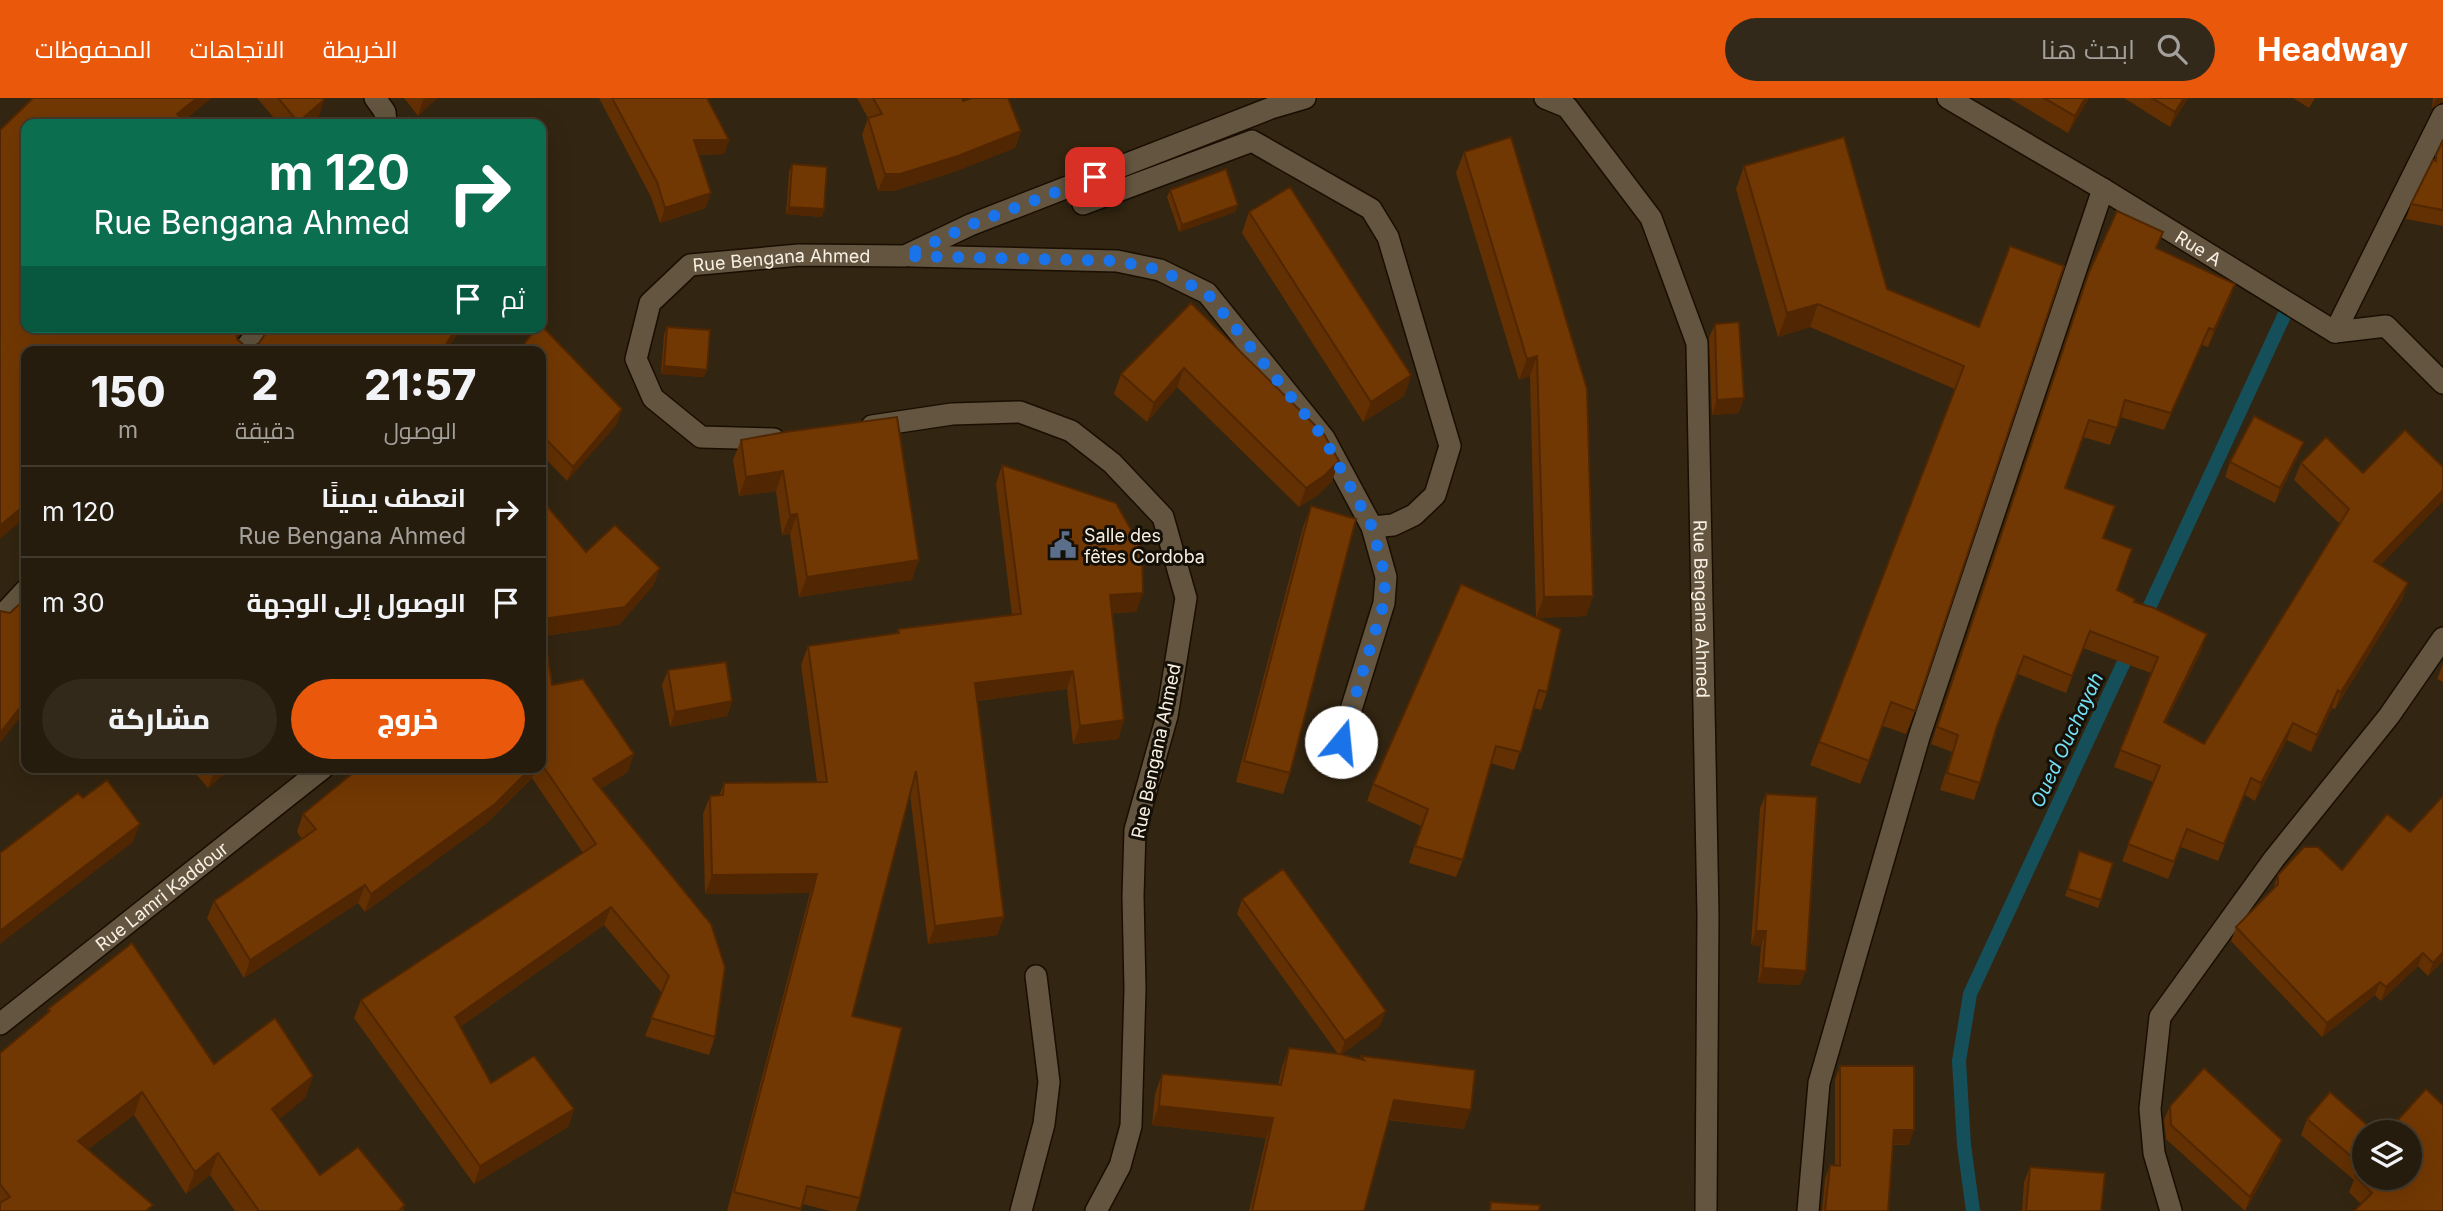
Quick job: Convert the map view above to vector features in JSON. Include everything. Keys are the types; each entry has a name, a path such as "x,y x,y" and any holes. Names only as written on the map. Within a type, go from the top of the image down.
{"street":[{"name":"Rue Bengana Ahmed","path":"790,438 765,440 701,437 653,398 636,359 650,303 690,265 799,255 905,256 970,225 1271,108 1305,98"},
{"name":"Rue Bengana Ahmed","path":"1545,98 1567,107 1651,218 1697,343 1708,915 1706,1211"},
{"name":"Rue A","path":"1948,98 2103,188 2336,332"},
{"path":"2336,332 2443,115"},
{"path":"1083,204 1252,141 1371,208 1388,237 1450,446 1434,495 1415,515 1392,525 1372,527"},
{"path":"1808,1211 1819,1083 1919,737 2103,188"},
{"path":"905,256 1117,261 1160,270 1207,293 1324,438 1372,527 1385,576 1384,603 1341,742"},
{"path":"2336,332 2386,326 2443,383"},
{"name":"Rue Bengana Ahmed","path":"855,429 952,414 1020,412 1071,431 1112,463 1163,517 1186,598 1167,716 1135,830 1135,989 1131,1126 1120,1166 1096,1211"},
{"path":"0,618 21,595"},
{"path":"2171,1211 2154,1153 2150,1109 2160,1017 2274,859 2389,716 2443,638"},
{"name":"Rue Lamri Kaddour","path":"0,1024 317,773"},
{"path":"1021,1211 1044,1124 1049,1082 1036,976"}],"building":[{"path":"33,98 197,98 177,114 182,119 21,119 21,333 236,333 237,339 245,346 21,346 21,508 1,525 3,527 0,529 0,130"},
{"path":"278,98 324,100 302,119 296,119"},
{"path":"612,98 707,98 729,140 694,140 711,193 665,208 657,182"},
{"path":"873,98 962,98 963,101 972,98 1008,98 1021,131 958,156 900,174 885,174 868,118 882,114"},
{"path":"2044,98 2085,98 2075,116"},
{"path":"2152,98 2184,98 2175,112"},
{"path":"1511,137 1587,389 1593,596 1544,597 1537,356 1527,359 1464,152"},
{"path":"1844,137 1887,289 1979,327 2010,246 2064,266 1915,711 1891,702 1869,761 1819,742 1964,366 1818,304 1787,313 1744,166"},
{"path":"2443,140 2443,210 2411,204 2433,160 2436,161"},
{"path":"792,164 827,167 824,209 789,207"},
{"path":"1226,169 1238,205 1182,225 1170,190"},
{"path":"1290,187 1411,375 1371,402 1249,212"},
{"path":"2117,211 2163,232 2156,248 2235,284 2214,330 2209,328 2171,413 2125,400 2117,428 2089,420 2065,488 2115,506 2103,538 2132,549 2117,590 2135,599 2134,602 2154,608 2207,634 2164,722 2204,744 2349,509 2301,463 2326,437 2363,473 2405,430 2443,467 2443,490 2374,561 2408,583 2341,692 2338,690 2317,735 2293,723 2261,783 2251,778 2224,844 2187,829 2174,862 2128,844 2160,766 2120,750 2158,657 2090,631 2072,676 2024,656 1997,726 1980,783 1947,773 1958,735 1937,727 2089,272"},
{"path":"1191,303 1324,434 1339,461 1325,475 1306,488 1184,368 1154,403 1121,374"},
{"path":"1739,322 1744,398 1717,400 1715,324"},
{"path":"667,327 710,330 707,370 664,366"},
{"path":"546,330 622,409 573,467 546,439 546,346 523,346 532,333 546,333"},
{"path":"266,333 453,333 445,346 254,346"},
{"path":"2254,416 2304,442 2280,488 2230,462"},
{"path":"897,417 919,560 807,577 797,514 790,515 783,471 746,477 741,440"},
{"path":"1002,465 1116,503 1142,549 1143,593 1110,595 1124,720 1080,726 1073,671 975,683 1004,917 935,926 916,771 852,1016 902,1028 860,1198 807,1186 801,1209 734,1192 817,874 712,875 710,796 723,795 724,783 827,782 808,646 899,633 898,629 1021,614"},
{"path":"546,505 586,552 615,525 660,568 625,607 546,618"},
{"path":"1311,506 1356,519 1290,773 1244,761"},
{"path":"1461,584 1561,629 1547,692 1539,690 1521,752 1496,746 1463,860 1415,846 1428,809 1373,784"},
{"path":"21,603 21,706 0,733 0,611 10,613"},
{"path":"546,645 552,685 583,679 634,754 593,779 711,924 725,967 715,1037 651,1018 669,976 611,907 455,1017 491,1083 534,1056 574,1109 480,1166 361,1000 596,844 546,770"},
{"path":"726,662 732,701 675,712 668,670"},
{"path":"353,773 526,773 495,804 371,894 365,885 250,960 214,901 316,829 303,814"},
{"path":"107,780 140,824 0,931 0,853 78,793 83,798"},
{"path":"1766,794 1817,797 1806,971 1763,968 1766,931 1756,931"},
{"path":"2443,796 2443,952 2433,963 2423,953 2386,987 2380,982 2327,1023 2236,927 2278,884 2278,875 2304,847 2318,847 2342,870 2387,814 2410,832"},
{"path":"2079,851 2113,863 2101,900 2068,889"},
{"path":"1283,869 1386,1011 1345,1041 1242,899"},
{"path":"132,943 214,1064 275,1018 313,1076 272,1109 320,1175 358,1147 405,1205 399,1211 259,1211 218,1153 195,1172 142,1092 78,1141 153,1205 146,1211 0,1211 0,1203 10,1197 0,1184 0,1053 50,1011 48,1009"},
{"path":"1289,1048 1340,1054 1364,1060 1361,1056 1475,1070 1471,1110 1394,1100 1364,1211 1252,1211 1273,1118 1159,1106 1162,1074 1281,1085"},
{"path":"1840,1066 1914,1066 1914,1130 1894,1130 1888,1211 1825,1211 1830,1165 1840,1166"},
{"path":"2204,1068 2282,1140 2250,1197 2171,1125 2170,1106"},
{"path":"2426,1089 2443,1105 2443,1211 2354,1211 2372,1193 2369,1190 2422,1190 2422,1120 2398,1120"},
{"path":"2330,1092 2362,1120 2352,1120 2352,1157 2307,1119"},
{"path":"2030,1167 2105,1173 2101,1211 2026,1211"},
{"path":"1491,1202 1540,1205 1539,1211 1490,1211"}],"waterway":[{"name":"Oued Ouchayah","path":"2142,623 2289,305"},
{"name":"Oued Ouchayah","path":"1973,1211 1964,1145 1959,1061 1970,994 2131,647"}],"place":[{"name":"Salle des fêtes Cordoba","path":"1063,545"}],"route":[{"path":"1095,177 970,225 905,256 1117,261 1160,270 1207,293 1324,438 1372,527 1385,576 1384,603 1341,742"}]}
